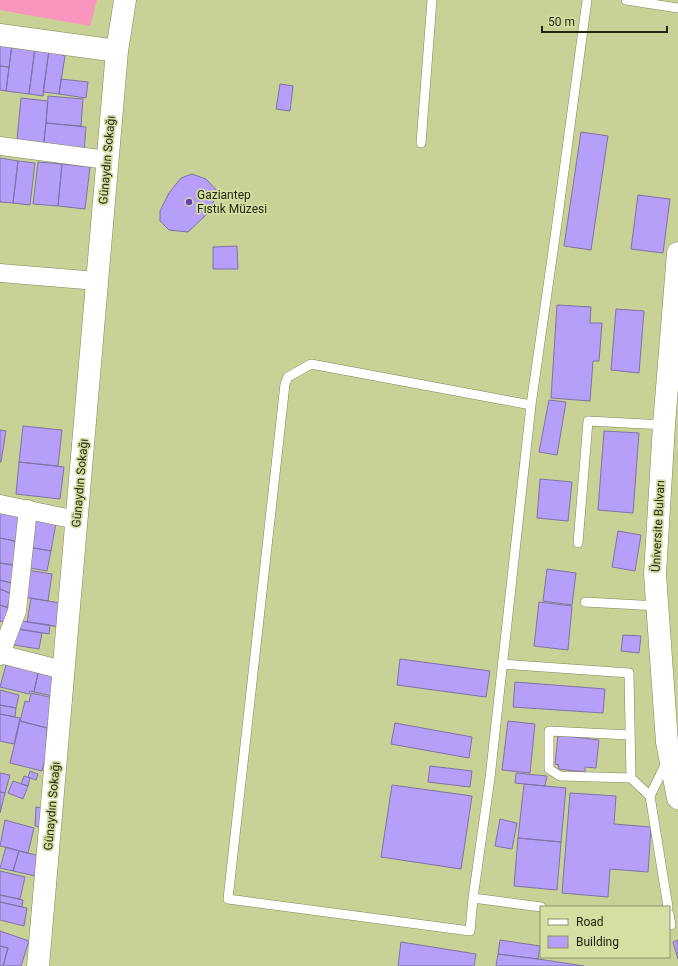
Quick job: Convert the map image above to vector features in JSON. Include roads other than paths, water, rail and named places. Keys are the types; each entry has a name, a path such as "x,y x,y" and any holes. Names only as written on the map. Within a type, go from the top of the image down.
{"street":[{"name":"Günaydın Sokağı","path":"38,966 107,160 117,51 125,0"},
{"path":"0,35 117,51"},
{"path":"0,146 107,160"},
{"name":"Üniversite Bulvarı","path":"678,253 664,425 655,574 667,742 678,798"},
{"path":"0,273 97,281"},
{"path":"0,504 76,520"},
{"path":"28,509 17,611 0,654 63,670"}],"lane":[{"path":"421,144 432,0"},
{"path":"531,405 311,364 288,376 285,384 228,899 470,931 473,898 490,778 531,405 587,0"},
{"path":"626,0 678,8"},
{"path":"578,543 588,420 664,425"},
{"path":"585,602 658,606"},
{"path":"502,664 628,673 631,778"},
{"path":"630,735 549,731 549,769 560,776 631,778 650,796"},
{"path":"668,906 650,796 670,755"},
{"path":"473,898 540,907"}],"place":[{"name":"Gaziantep Fıstık Müzesi","path":"189,202"}]}
